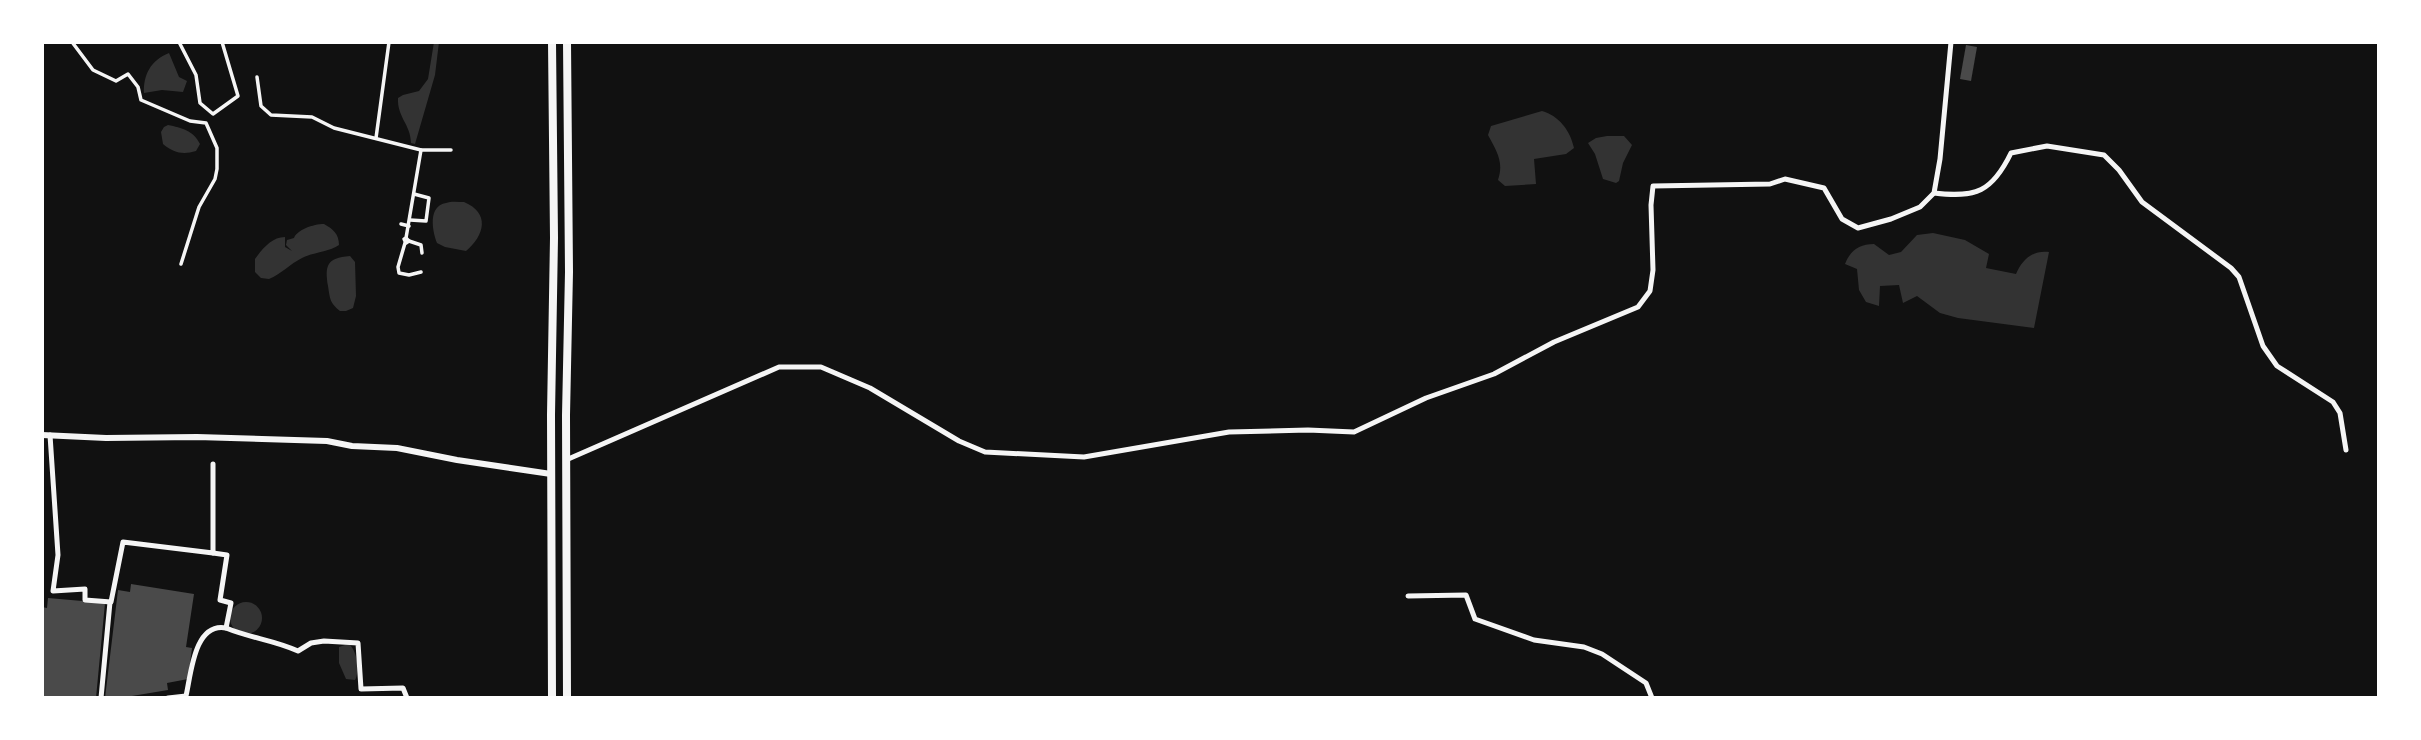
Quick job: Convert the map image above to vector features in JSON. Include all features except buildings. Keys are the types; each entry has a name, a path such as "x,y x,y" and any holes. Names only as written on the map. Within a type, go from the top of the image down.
{"highway":[{"path":"552,698 552,45 567,45 568,698"}],"street":[{"path":"72,42 93,70 116,81 128,74 138,87 141,100 190,121 206,123 217,148 215,179 199,208 181,264"},
{"path":"179,42 196,75 200,103 213,114 238,96 222,42"},
{"path":"376,138 389,42"},
{"path":"566,460 779,367 821,367 870,388 959,441 985,452 1084,457 1229,432 1354,432 1426,398 1494,374 1554,342 1638,307 1650,291 1653,270 1653,186 1770,184 1786,179 1824,188 1842,219 1858,228 1920,207 1934,194 1951,42"},
{"path":"257,76 261,106 271,115 312,117 334,128 421,150 451,150"},
{"path":"1934,194 1980,192 1997,178 2011,153 2018,150 2047,146 2104,155 2119,170 2142,202 2231,268 2239,277 2263,346 2277,366 2333,402 2340,413 2346,450"},
{"path":"421,150 413,208 398,267 399,272 408,275 421,272"},
{"path":"410,220 426,221 429,198 414,194"},
{"path":"405,209 413,208"},
{"path":"401,224 409,226"},
{"path":"397,239 421,244 422,253"},
{"path":"110,602 85,600 85,589 53,591 58,555 46,435 327,441 352,446 397,448 551,474"},
{"path":"213,464 213,553"},
{"path":"101,698 110,602 123,542 227,555 220,600 231,603 226,628"},
{"path":"1408,596 1466,595 1475,619 1534,640 1584,647 1602,654 1646,683 1652,698"},
{"path":"168,698 186,696 192,660 200,643 213,629 219,627 244,636 273,640 298,651 311,643 324,641 358,643 361,689 403,688 407,698"}],"shaded area":[{"path":"434,42 439,42 435,75 415,144 411,143 398,98 419,91 428,79"},
{"path":"169,53 179,77 187,81 183,92 162,90 144,93 149,69"},
{"path":"1542,111 1554,116 1563,125 1574,148 1566,154 1534,159 1536,184 1505,186 1498,180 1500,162 1488,135 1491,126"},
{"path":"168,125 194,136 200,144 196,151 179,152 163,144 161,132"},
{"path":"1607,136 1624,136 1632,145 1616,183 1603,179 1595,154 1588,143"},
{"path":"448,202 464,202 478,212 481,218 481,231 477,238 466,251 437,243 433,225 436,209"},
{"path":"324,224 335,232 339,245 302,258 269,279 261,278 255,272 255,259 272,241 285,237 285,247 292,251 286,245 287,240 306,228"},
{"path":"1933,233 1965,240 1989,254 1986,268 2016,274 2028,257 2049,252 2034,328 1958,318 1940,313 1917,296 1903,303 1899,285 1880,286 1879,306 1866,302 1859,290 1857,269 1845,264 1852,252 1864,245 1874,244 1889,255 1901,252 1917,235"},
{"path":"350,256 355,262 356,296 353,308 340,311 330,298 327,268 332,261"},
{"path":"246,602 257,607 262,618 257,629 246,634 235,629 230,618 235,607"},
{"path":"350,645 356,657 355,680 346,679 339,663 339,647"}]}
